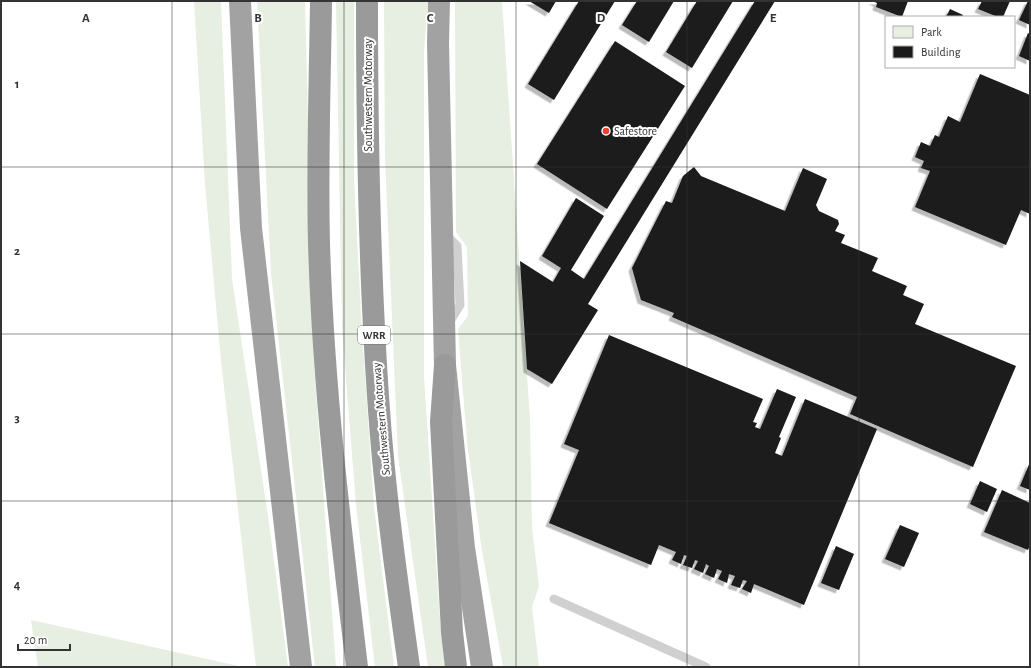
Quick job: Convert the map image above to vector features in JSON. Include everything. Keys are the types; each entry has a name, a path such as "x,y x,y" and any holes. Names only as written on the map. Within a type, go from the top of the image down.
{"highway":[{"path":"240,1 251,228 301,667"},
{"path":"321,1 319,242 347,667"},
{"name":"Southwestern Motorway","path":"367,1 370,260 379,411 395,568 409,667"},
{"path":"439,1 438,43 445,365 464,548 482,667"},
{"path":"445,365 441,422 452,632 456,667"},
{"path":"335,488 357,667"}],"lane":[{"path":"554,599 706,667"}],"green space":[{"path":"194,1 221,1 232,279 269,523 288,667 256,667 221,361 205,184"},
{"path":"257,1 305,1 314,364 336,667 315,667 271,273"},
{"path":"336,1 354,1 354,180 362,333 374,507 394,667 375,667 356,505 342,328"},
{"path":"384,1 428,1 424,52 424,377 440,621 445,667 428,667 398,456 385,158"},
{"path":"455,1 502,1 530,420 532,528 539,586 532,607 539,667 503,667 482,551 467,442 458,329 468,316 467,247 456,232"},
{"path":"31,620 243,667 38,667"}],"building":[{"path":"529,1 556,1 549,13"},
{"path":"579,1 615,1 554,100 528,84"},
{"path":"637,1 674,1 649,42 622,25"},
{"path":"697,1 733,1 692,68 666,52"},
{"path":"755,1 775,1 588,304 598,310 552,384 527,369 520,261 553,282 561,268 542,256 576,198 604,216 571,270 584,279"},
{"path":"872,1 908,1 902,16 876,7 877,3"},
{"path":"982,1 1010,1 1003,16 996,16 978,9"},
{"path":"1028,1 1030,1 1030,25 1019,20"},
{"path":"950,9 963,15 962,16 946,16"},
{"path":"1028,33 1030,34 1030,61 1019,56"},
{"path":"615,41 685,86 607,209 537,164"},
{"path":"980,74 1030,95 1030,214 1021,210 1006,245 915,207 930,171 921,168 924,161 915,157 921,142 930,146 935,135 939,137 948,116 960,122"},
{"path":"694,167 701,176 785,211 803,168 827,179 816,205 819,211 838,220 839,224 835,231 845,235 841,243 878,258 872,271 907,286 903,295 924,304 915,324 1016,366 973,467 850,414 857,397 672,317 674,313 641,300 632,268 666,201 672,203 683,176"},
{"path":"609,335 763,399 753,422 757,423 755,427 760,429 777,389 796,397 779,437 781,438 775,453 782,456 805,399 877,429 804,605 754,584 751,593 742,589 747,581 743,580 740,588 731,585 735,576 729,574 727,583 718,579 722,571 717,569 714,578 705,574 709,566 706,564 703,573 694,569 698,561 695,560 692,568 683,565 687,556 684,555 681,564 672,560 676,552 659,545 651,565 549,523 579,450 564,444"},
{"path":"1030,462 1030,490 1020,486"},
{"path":"980,481 997,489 987,512 970,504"},
{"path":"1002,490 1030,503 1030,545 1028,550 984,532"},
{"path":"900,525 919,533 904,567 885,559"},
{"path":"836,546 854,554 839,590 821,583"}],"place":[{"name":"Safestore","path":"606,131"}]}
